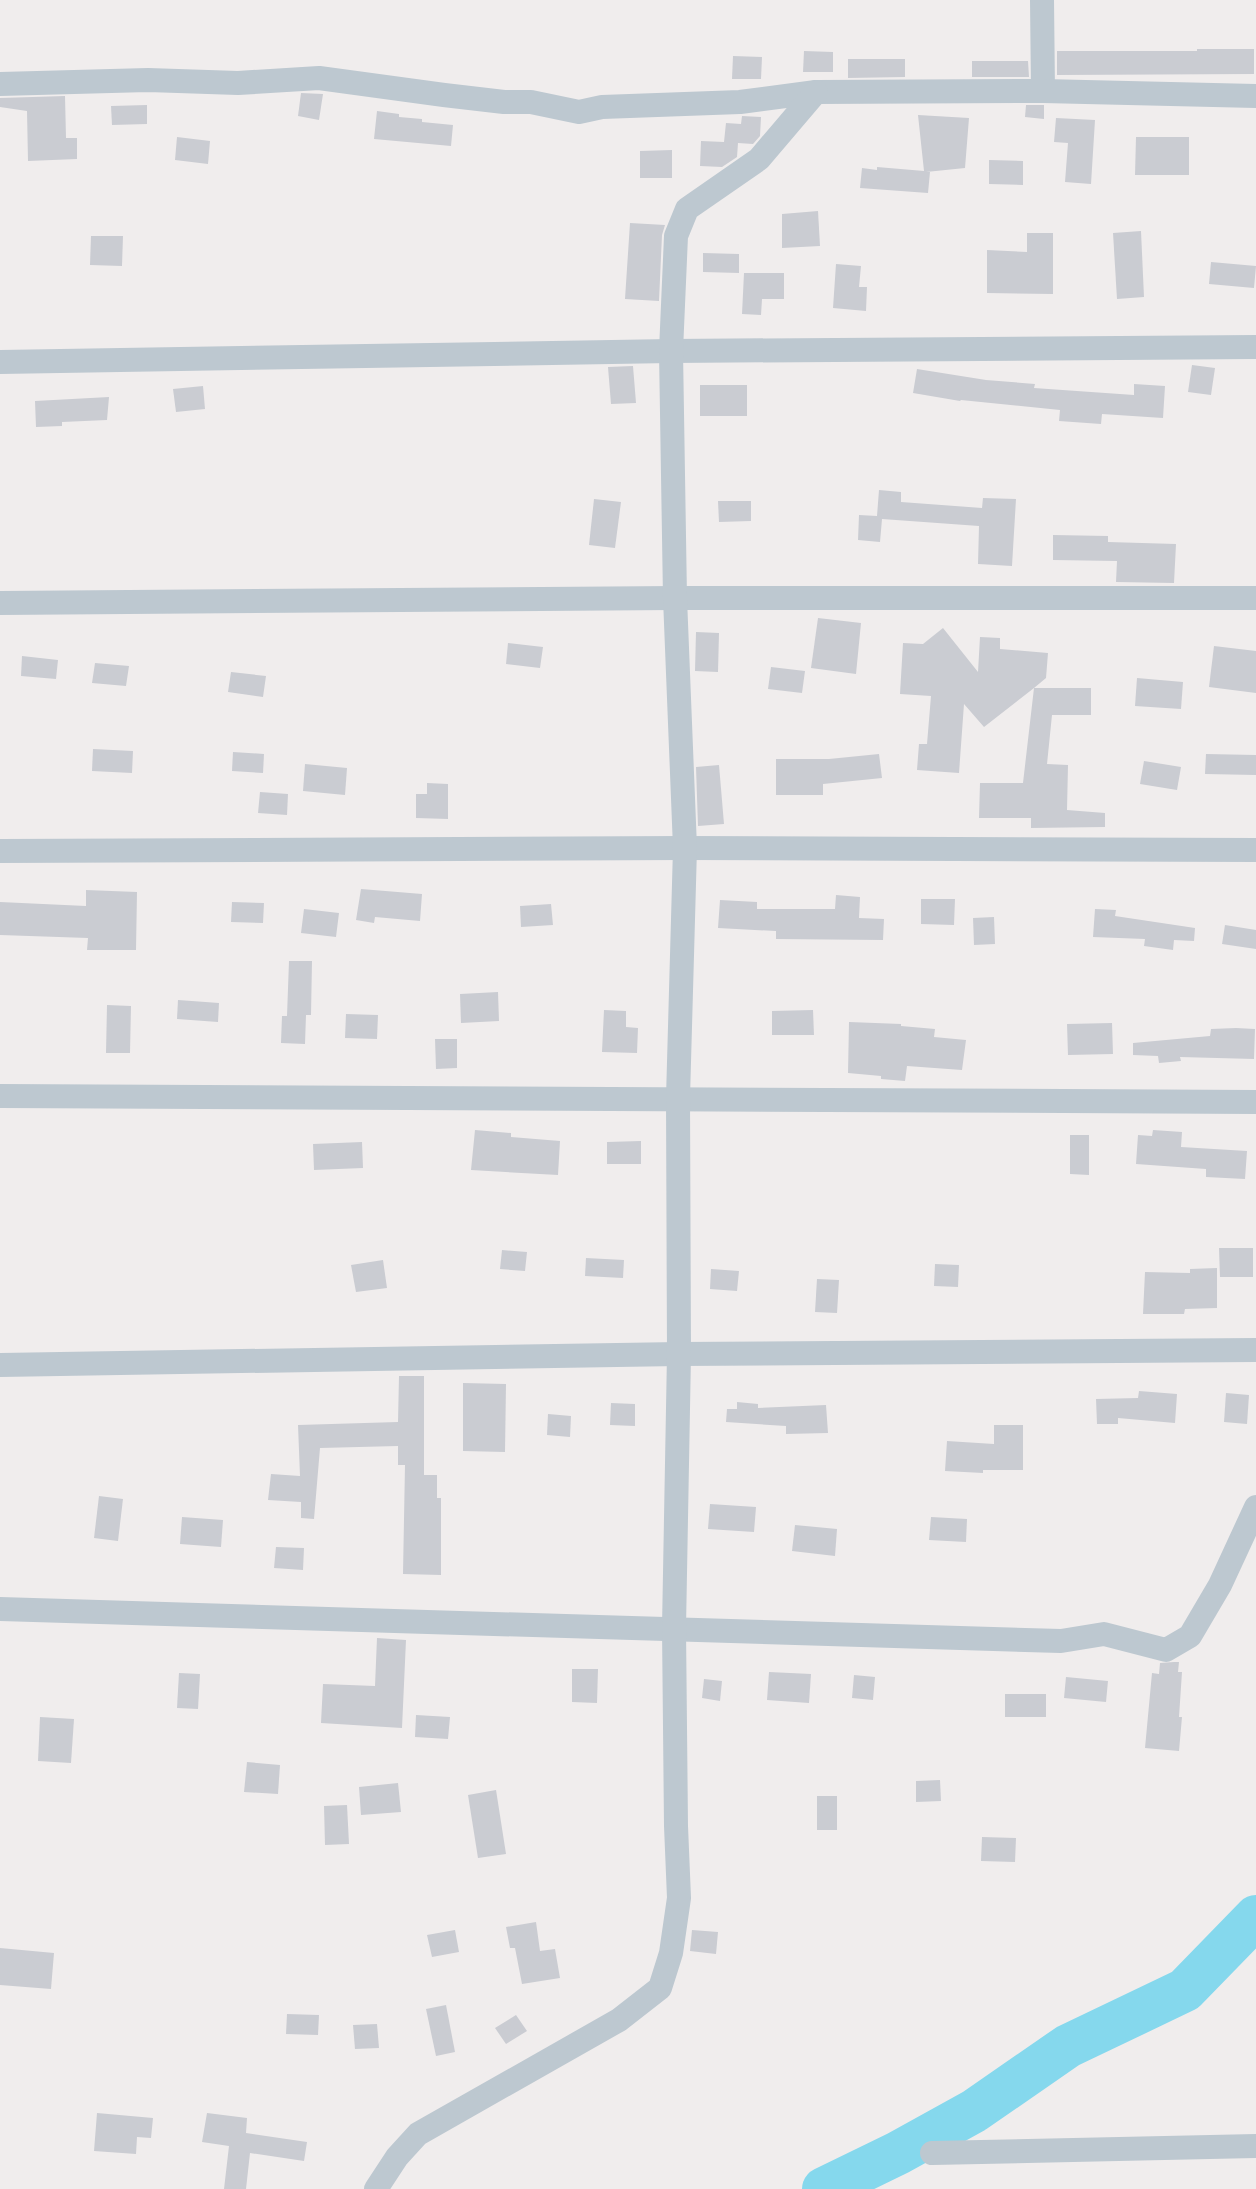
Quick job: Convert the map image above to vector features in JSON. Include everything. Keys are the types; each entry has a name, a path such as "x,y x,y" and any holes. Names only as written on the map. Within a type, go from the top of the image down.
{"street":[{"path":"1042,0 1042,91"},
{"path":"0,84 148,80 238,83 319,78 504,102 531,102 579,112 602,107 740,102 816,92 1042,91 1256,96"},
{"path":"376,2189 397,2157 418,2133 619,2020 660,1988 671,1953 680,1898 676,1826 674,1628 679,1354 678,1098 685,848 675,598 671,351 676,236 687,210 759,159 816,92"},
{"path":"0,362 671,351 1256,347"},
{"path":"0,603 675,598 1256,598"},
{"path":"0,851 685,848 1256,850"},
{"path":"0,1096 1256,1102"},
{"path":"0,1365 679,1354 1256,1350"},
{"path":"0,1609 1061,1641 1104,1634 1166,1650 1190,1636 1220,1585 1256,1507"},
{"path":"932,2153 1256,2146"}],"building":[{"path":"1197,49 1254,49 1254,74 1057,75 1057,51 1197,51"},
{"path":"804,51 833,52 833,72 803,72"},
{"path":"733,56 762,57 761,79 732,79"},
{"path":"848,59 905,59 905,77 848,78"},
{"path":"972,61 1028,61 1029,77 972,77"},
{"path":"301,93 323,94 319,120 298,116"},
{"path":"65,96 66,138 77,138 77,159 28,161 27,111 0,107 0,98"},
{"path":"147,105 147,124 112,125 111,106"},
{"path":"1026,105 1044,105 1044,119 1025,117"},
{"path":"377,111 399,114 399,117 422,119 422,122 453,125 451,146 374,139"},
{"path":"918,115 969,118 965,168 926,172 930,172 928,193 860,188 862,168 924,171"},
{"path":"742,116 761,117 760,136 753,144 738,143 737,157 722,167 700,166 701,141 724,142 726,123 741,124"},
{"path":"1056,118 1095,120 1091,184 1065,182 1068,143 1054,142"},
{"path":"177,137 210,141 208,164 175,160"},
{"path":"1136,137 1189,137 1189,175 1135,175"},
{"path":"672,150 672,178 640,178 640,151"},
{"path":"989,160 1023,161 1023,185 989,184"},
{"path":"818,211 820,246 782,248 782,214"},
{"path":"630,223 665,225 662,235 659,301 625,299"},
{"path":"1141,231 1144,297 1117,299 1113,233"},
{"path":"1027,233 1053,233 1053,294 987,293 987,250 1027,252"},
{"path":"91,236 123,236 122,266 90,265"},
{"path":"703,253 739,254 739,273 703,272"},
{"path":"1211,262 1256,266 1254,288 1209,284"},
{"path":"836,264 861,266 859,287 867,287 866,311 833,308"},
{"path":"744,273 784,273 784,299 762,299 761,315 742,314"},
{"path":"1192,365 1215,368 1211,395 1188,392"},
{"path":"633,366 636,403 611,404 608,367"},
{"path":"917,369 986,380 1035,384 1034,388 1134,395 1134,384 1165,386 1163,418 1102,414 1101,424 1059,421 1060,410 960,401 913,393"},
{"path":"700,385 747,385 747,416 700,416"},
{"path":"203,386 205,409 176,412 173,389"},
{"path":"109,397 107,420 62,422 62,426 36,427 35,401"},
{"path":"879,490 901,492 901,502 982,508 983,498 1016,499 1012,566 978,564 979,526 882,519 880,542 858,540 859,515 877,516"},
{"path":"594,499 621,502 615,548 589,545"},
{"path":"718,501 751,501 751,521 719,522"},
{"path":"1053,535 1108,536 1108,542 1176,544 1174,583 1116,582 1117,561 1053,560"},
{"path":"818,618 861,623 856,674 811,668"},
{"path":"943,628 978,672 980,637 1000,638 1000,649 1048,653 1046,678 984,727 964,704 959,773 917,770 919,744 927,744 931,696 900,694 903,643 923,644"},
{"path":"696,632 719,633 718,672 695,671"},
{"path":"508,643 543,647 540,668 506,664"},
{"path":"1214,646 1256,651 1256,693 1209,687"},
{"path":"22,656 58,660 56,679 21,676"},
{"path":"95,663 129,666 126,686 92,683"},
{"path":"771,667 805,671 802,693 768,689"},
{"path":"231,672 266,676 263,697 228,692"},
{"path":"1137,678 1183,682 1181,709 1135,706"},
{"path":"1034,688 1091,688 1091,715 1052,715 1047,764 1068,765 1067,810 1105,813 1105,827 1031,828 1031,818 979,818 980,783 1023,783"},
{"path":"93,749 133,751 132,773 92,771"},
{"path":"233,752 264,754 263,773 232,771"},
{"path":"879,754 882,778 823,784 823,795 776,795 776,759 829,759"},
{"path":"1206,754 1256,755 1256,775 1205,774"},
{"path":"1144,761 1181,767 1177,790 1140,784"},
{"path":"305,764 347,768 345,795 303,791"},
{"path":"719,765 724,824 698,826 696,767"},
{"path":"427,783 448,784 448,819 416,818 416,794 427,794"},
{"path":"260,792 288,794 287,815 258,813"},
{"path":"361,889 422,894 420,921 375,917 374,923 356,920"},
{"path":"86,890 137,892 136,950 87,950 88,938 0,935 0,902 86,906"},
{"path":"836,895 860,897 859,918 884,919 883,940 776,939 776,931 718,928 720,900 757,902 757,909 835,909"},
{"path":"921,899 955,899 954,925 921,924"},
{"path":"232,902 264,903 263,923 231,922"},
{"path":"551,904 553,925 521,927 520,906"},
{"path":"304,909 339,913 336,937 301,933"},
{"path":"1095,909 1116,910 1115,916 1195,928 1194,941 1174,940 1173,950 1144,946 1145,939 1093,937"},
{"path":"994,917 995,944 974,945 973,918"},
{"path":"1225,925 1256,930 1256,949 1222,944"},
{"path":"289,961 312,961 311,1015 306,1015 305,1044 281,1043 282,1016 287,1016"},
{"path":"498,992 499,1021 461,1023 460,994"},
{"path":"178,1000 219,1003 218,1022 177,1019"},
{"path":"107,1005 131,1006 130,1053 106,1053"},
{"path":"604,1010 626,1011 626,1027 638,1028 637,1053 602,1052"},
{"path":"813,1010 814,1035 772,1035 772,1011"},
{"path":"346,1014 378,1015 377,1039 345,1038"},
{"path":"849,1022 901,1024 901,1026 935,1029 934,1037 966,1040 962,1070 907,1066 905,1081 848,1073"},
{"path":"1112,1023 1113,1054 1068,1055 1067,1024"},
{"path":"1211,1029 1255,1029 1254,1059 1180,1057 1181,1061 1159,1063 1158,1056 1133,1055 1133,1043 1210,1036"},
{"path":"435,1039 457,1039 457,1068 436,1069"},
{"path":"475,1130 511,1133 511,1137 560,1141 558,1175 471,1170"},
{"path":"1153,1130 1182,1132 1181,1147 1247,1151 1245,1179 1206,1177 1206,1169 1136,1164 1138,1135 1152,1136"},
{"path":"1070,1135 1089,1135 1089,1175 1070,1174"},
{"path":"641,1141 641,1164 607,1164 607,1142"},
{"path":"362,1142 363,1168 314,1170 313,1144"},
{"path":"1219,1248 1253,1248 1253,1277 1220,1277"},
{"path":"502,1250 527,1252 525,1271 500,1269"},
{"path":"586,1258 624,1260 623,1278 585,1276"},
{"path":"383,1260 387,1288 356,1292 351,1265"},
{"path":"935,1264 959,1265 958,1287 934,1286"},
{"path":"1217,1268 1217,1308 1185,1309 1184,1314 1143,1314 1145,1272 1190,1273 1190,1269"},
{"path":"711,1269 739,1271 737,1291 710,1289"},
{"path":"817,1279 839,1280 837,1313 815,1312"},
{"path":"399,1376 424,1376 424,1475 437,1475 437,1498 441,1498 441,1575 403,1574 405,1465 398,1465 398,1446 320,1448 314,1519 301,1518 301,1502 268,1500 271,1474 300,1476 298,1425 398,1422"},
{"path":"463,1383 506,1384 505,1452 463,1451"},
{"path":"1139,1391 1177,1394 1175,1423 1118,1418 1118,1424 1097,1424 1096,1399 1138,1398"},
{"path":"1226,1393 1249,1395 1247,1424 1224,1422"},
{"path":"737,1402 758,1404 758,1408 826,1405 828,1433 786,1434 786,1426 726,1422 727,1409 737,1409"},
{"path":"611,1403 635,1404 635,1426 610,1425"},
{"path":"548,1414 571,1416 570,1437 547,1435"},
{"path":"994,1425 1023,1425 1023,1470 983,1470 983,1473 945,1471 947,1441 994,1444"},
{"path":"99,1496 123,1499 118,1541 94,1538"},
{"path":"710,1504 756,1507 754,1532 708,1529"},
{"path":"182,1517 223,1520 221,1547 180,1544"},
{"path":"931,1517 967,1519 966,1542 929,1540"},
{"path":"795,1525 837,1529 835,1556 792,1551"},
{"path":"276,1547 304,1548 303,1570 274,1568"},
{"path":"377,1638 406,1640 402,1728 321,1723 323,1684 375,1686"},
{"path":"1179,1662 1178,1672 1182,1672 1179,1717 1182,1717 1179,1751 1145,1748 1152,1673 1159,1674 1160,1663"},
{"path":"572,1669 598,1669 597,1703 572,1702"},
{"path":"769,1672 811,1674 809,1703 767,1700"},
{"path":"179,1673 200,1674 198,1709 177,1708"},
{"path":"854,1675 875,1677 873,1700 852,1698"},
{"path":"1066,1677 1108,1681 1106,1702 1064,1698"},
{"path":"704,1679 722,1681 720,1701 702,1698"},
{"path":"1005,1694 1046,1694 1046,1717 1005,1717"},
{"path":"416,1715 450,1717 448,1739 415,1737"},
{"path":"40,1717 74,1719 71,1763 38,1761"},
{"path":"247,1762 280,1765 278,1794 244,1792"},
{"path":"940,1780 941,1801 916,1802 916,1781"},
{"path":"398,1783 401,1812 361,1815 359,1787"},
{"path":"496,1790 506,1854 478,1858 468,1795"},
{"path":"817,1796 837,1796 837,1830 817,1830"},
{"path":"347,1805 349,1844 325,1845 324,1806"},
{"path":"982,1837 1016,1838 1015,1862 981,1861"},
{"path":"536,1922 540,1951 555,1949 560,1978 522,1984 515,1948 510,1948 506,1927"},
{"path":"455,1930 459,1952 432,1957 427,1935"},
{"path":"692,1930 718,1932 716,1954 690,1951"},
{"path":"0,1948 54,1953 51,1989 0,1985"},
{"path":"446,2005 455,2052 436,2056 426,2009"},
{"path":"287,2014 319,2015 318,2035 286,2034"},
{"path":"516,2015 527,2031 506,2044 495,2028"},
{"path":"377,2024 379,2048 355,2049 353,2025"},
{"path":"97,2113 153,2118 151,2138 137,2137 136,2154 94,2151"},
{"path":"207,2113 247,2118 246,2133 307,2142 304,2161 250,2153 246,2189 224,2189 229,2146 202,2142"}],"waterway":[{"path":"824,2189 898,2153 974,2111 1068,2046 1185,1990 1256,1917"}]}
